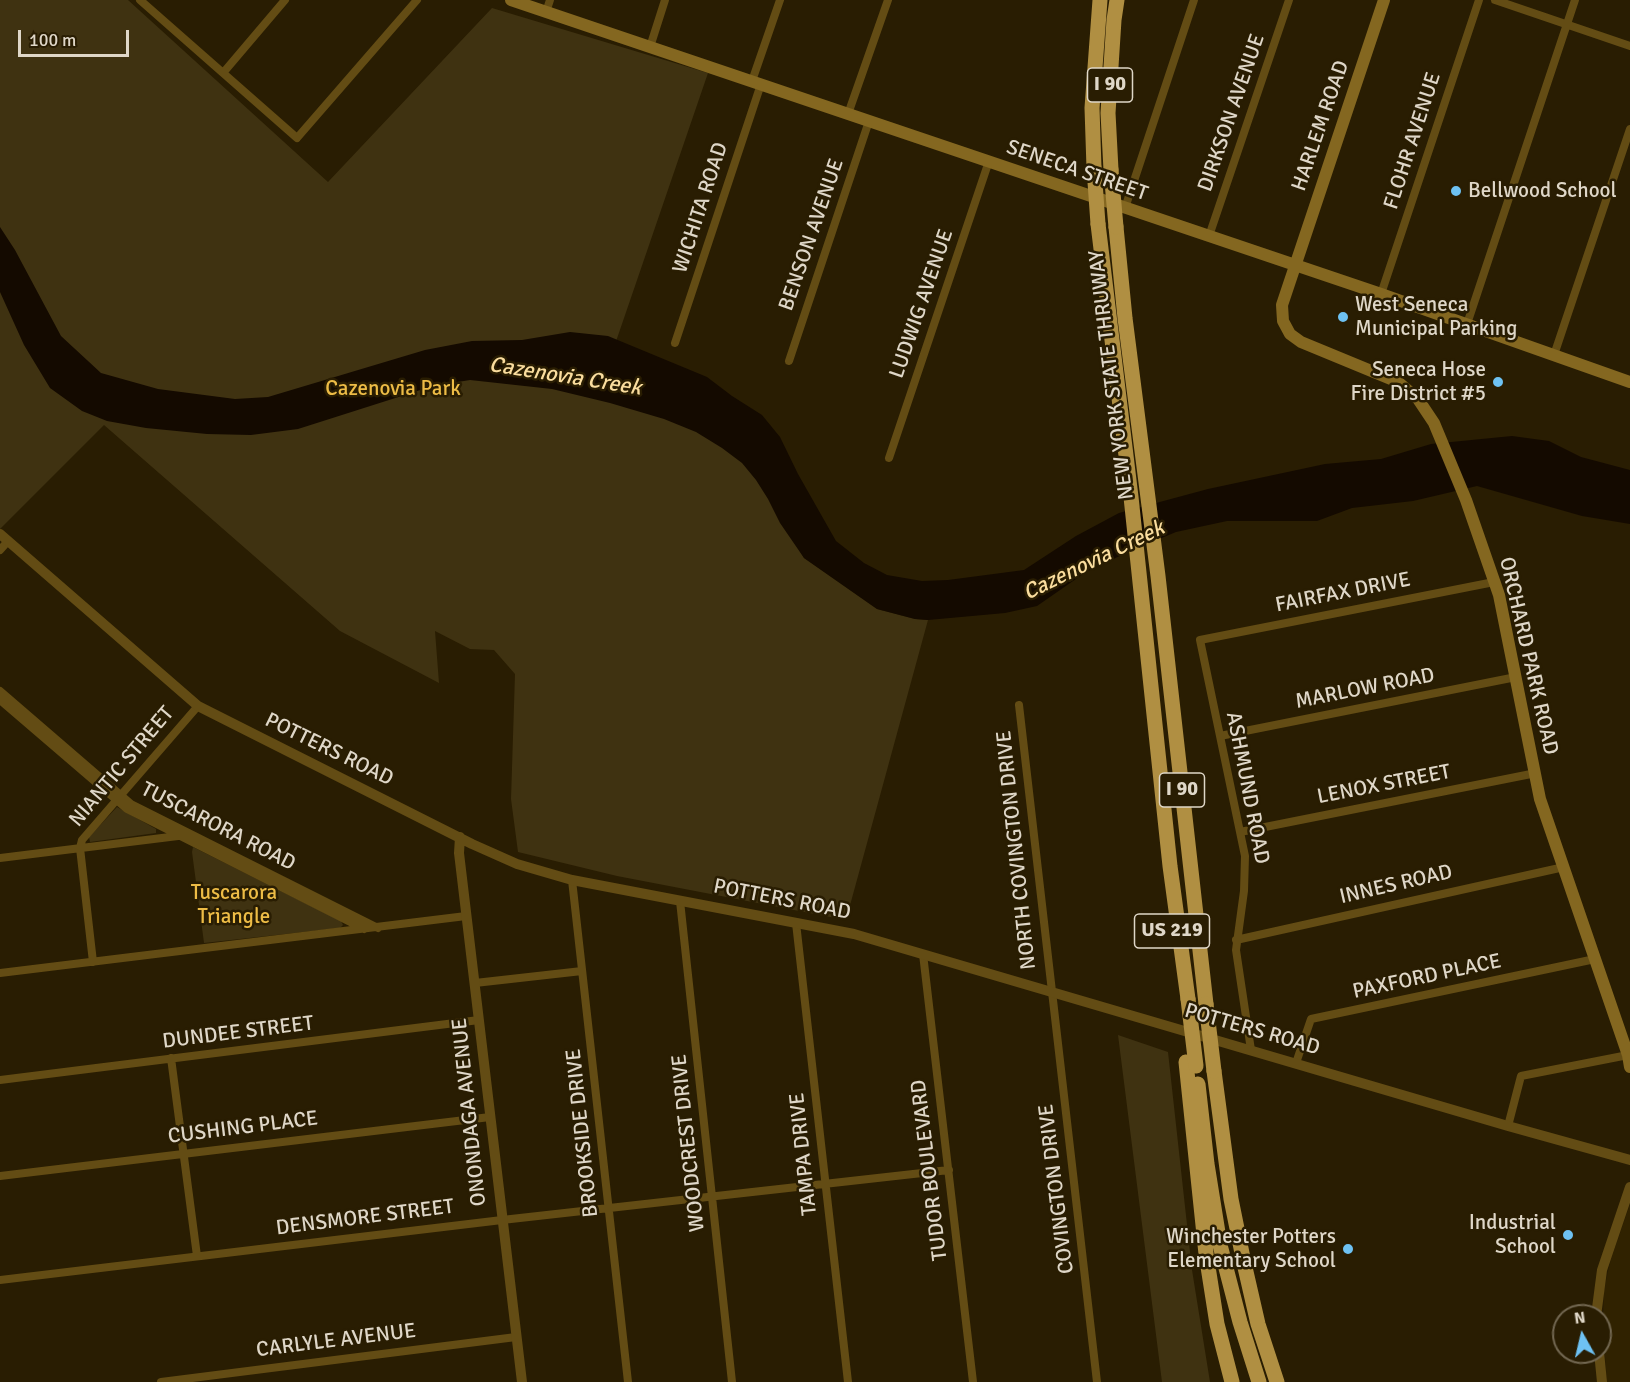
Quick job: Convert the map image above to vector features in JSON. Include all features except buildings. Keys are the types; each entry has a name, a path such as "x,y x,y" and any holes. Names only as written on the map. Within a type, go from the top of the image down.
{"highway":[{"name":"NEW YORK STATE THRUWAY","path":"1100,0 1092,108 1098,224 1131,496 1170,866"},
{"name":"NEW YORK STATE THRUWAY","path":"1117,0 1108,113 1116,227 1206,1004 1231,1199 1258,1324 1277,1382"},
{"name":"US 219","path":"1170,866 1168,897 1184,997 1206,1254 1217,1324 1232,1382"},
{"path":"1191,1064 1220,1245 1240,1322 1259,1382"},
{"path":"1258,1324 1285,1382"}],"main road":[{"name":"SENECA STREET","path":"511,0 548,6 650,46 1381,294 1630,382"},
{"name":"HARLEM ROAD","path":"1294,266 1384,0"},
{"name":"ORCHARD PARK ROAD","path":"1294,266 1282,305 1282,321 1290,334 1301,342 1398,382 1418,399 1440,435 1466,500 1494,582 1516,677 1540,799 1629,1061"}],"street":[{"path":"140,0 297,138 417,0"},
{"path":"223,73 285,0"},
{"path":"650,46 665,0"},
{"name":"WICHITA ROAD","path":"675,343 757,82 780,0"},
{"path":"848,114 888,0"},
{"path":"1125,208 1194,0"},
{"name":"DIRKSON AVENUE","path":"1209,237 1289,0"},
{"name":"FLOHR AVENUE","path":"1381,294 1479,0"},
{"path":"1495,0 1630,46"},
{"path":"1467,324 1575,0"},
{"name":"BENSON AVENUE","path":"789,361 869,121"},
{"path":"1554,355 1630,129"},
{"name":"LUDWIG AVENUE","path":"889,458 989,162"},
{"path":"0,550 4,537"},
{"name":"POTTERS ROAD","path":"4,537 198,706 517,864 572,880 854,934 1630,1160"},
{"name":"FAIRFAX DRIVE","path":"1200,640 1494,582"},
{"name":"ASHMUND ROAD","path":"1200,640 1240,832 1246,872 1236,940 1236,957 1251,1050"},
{"name":"MARLOW ROAD","path":"1220,736 1516,677"},
{"name":"TUSCARORA ROAD","path":"0,691 127,809 365,930"},
{"name":"TUSCARORA ROAD","path":"0,700 118,799 378,928"},
{"name":"NORTH COVINGTON DRIVE","path":"1019,705 1051,992"},
{"name":"NIANTIC STREET","path":"93,962 80,848 82,840 198,706"},
{"name":"LENOX STREET","path":"1240,832 1536,773"},
{"path":"0,858 191,834"},
{"name":"ONONDAGA AVENUE","path":"460,837 459,853 466,916 522,1382"},
{"name":"INNES ROAD","path":"1236,940 1564,867"},
{"name":"BROOKSIDE DRIVE","path":"572,880 628,1382"},
{"name":"WOODCREST DRIVE","path":"680,901 732,1382"},
{"path":"0,973 466,916"},
{"name":"TAMPA DRIVE","path":"796,922 848,1382"},
{"name":"TUDOR BOULEVARD","path":"923,954 973,1382"},
{"name":"PAXFORD PLACE","path":"1296,1064 1311,1019 1595,959"},
{"path":"475,983 582,971"},
{"name":"COVINGTON DRIVE","path":"1051,992 1097,1382"},
{"name":"DUNDEE STREET","path":"0,1080 479,1020"},
{"path":"171,1058 197,1256"},
{"path":"1508,1126 1521,1076 1629,1061"},
{"name":"CUSHING PLACE","path":"0,1176 490,1117"},
{"name":"DENSMORE STREET","path":"0,1280 609,1207 949,1170"},
{"path":"1597,1304 1602,1270 1630,1187"},
{"name":"CARLYLE AVENUE","path":"161,1382 516,1337"},
{"path":"1600,1364 1602,1382"}],"shaded area":[{"path":"1630,1204 1630,1382 1607,1382 1606,1364 1612,1364 1612,1304 1604,1304 1604,1289 1611,1259"}],"green space":[{"name":"Cazenovia Park","path":"0,0 128,0 328,182 492,8 708,73 611,356 752,464 804,558 877,609 928,620 846,920 617,876 518,852 511,799 515,674 494,650 470,649 435,631 439,683 340,631 104,425 0,529"},
{"name":"Tuscarora Triangle","path":"117,807 156,829 156,833 90,842 89,837"},
{"name":"Tuscarora Triangle","path":"193,847 341,921 343,925 340,928 204,943"},
{"path":"1118,1035 1168,1052 1192,1270 1210,1382 1162,1382"}],"water":[{"name":"Cazenovia Creek","path":"0,227 15,250 61,336 101,373 158,389 235,399 268,397 425,350 472,341 522,340 570,332 608,336 707,377 762,415 780,437 836,541 864,563 887,575 922,581 1024,570 1076,536 1119,513 1208,489 1325,464 1381,459 1431,444 1512,436 1549,441 1581,457 1630,470 1630,524 1582,516 1477,486 1413,501 1352,508 1317,521 1227,521 1176,532 1086,572 1037,606 1005,613 928,620 915,619 877,609 804,558 780,523 756,480 742,463 722,448 696,432 664,419 610,403 552,389 470,380 433,386 298,429 251,435 207,434 146,428 107,421 82,411 50,388 24,345 0,292"}],"place":[{"name":"Bellwood School","path":"1456,191"},
{"name":"West Seneca Municipal Parking","path":"1343,317"},
{"name":"Seneca Hose Fire District #5","path":"1498,382"},
{"name":"Industrial School","path":"1568,1235"},
{"name":"Winchester Potters Elementary School","path":"1348,1249"}]}
